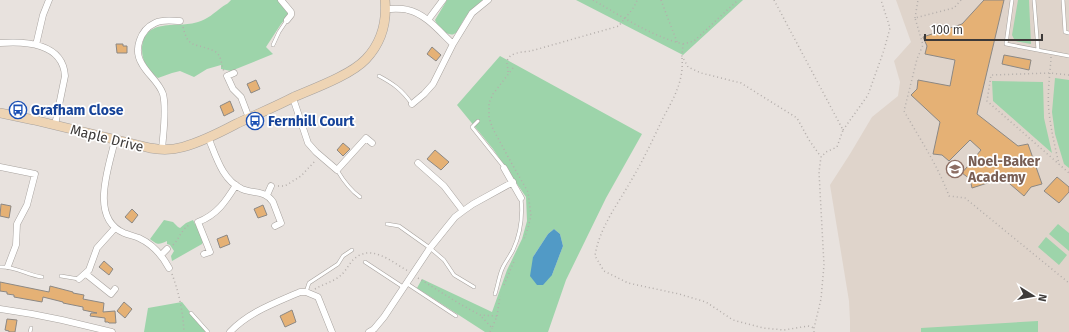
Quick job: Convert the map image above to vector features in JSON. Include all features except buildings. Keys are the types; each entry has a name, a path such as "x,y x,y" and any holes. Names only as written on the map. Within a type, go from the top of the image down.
{"street":[{"path":"36,45 43,14 49,0"},
{"path":"281,0 291,12 287,20"},
{"path":"428,20 443,0"},
{"path":"412,104 433,84 453,44 472,13 488,0"},
{"path":"180,21 156,22 151,25 141,36 138,46 140,62 160,86 163,95 165,150 182,147 208,137 358,66 373,51 382,34 385,24 386,5 418,14 428,20 453,44"},
{"path":"0,43 17,42 36,45 53,52 60,60 65,76 55,125"},
{"path":"234,73 227,76 233,89 241,97 249,118"},
{"path":"293,98 306,138 311,147 336,170 366,138 372,143"},
{"name":"Maple Drive","path":"0,113 14,115 150,148 165,150"},
{"path":"208,137 228,178 236,185 249,192 263,193 267,195 273,202 281,224 275,226"},
{"path":"116,140 108,171 104,197 106,214 115,228 141,240 153,248 161,255 169,268"},
{"path":"418,163 444,186 463,211"},
{"path":"0,167 35,174 27,205 17,224 16,245 8,266"},
{"path":"504,168 521,198"},
{"path":"373,331 430,248 455,217 513,182"},
{"path":"204,254 210,252 198,222 217,212 236,185"},
{"path":"267,195 271,186"},
{"path":"79,279 89,270 97,248 115,228"},
{"path":"161,255 167,249"},
{"path":"86,274 111,294 115,289"},
{"path":"230,332 256,312 300,292 309,293 318,297 332,332"},
{"path":"0,309 62,320 112,332"}],"lane":[{"path":"1012,0 1006,44 1069,56"},
{"path":"1034,0 1038,50"},
{"path":"1063,0 1065,32 1069,33"},
{"path":"273,45 287,20"},
{"path":"379,76 393,84 404,93 412,104"},
{"path":"478,121 472,127 504,168"},
{"path":"336,170 354,193 360,197"},
{"path":"495,294 503,267 519,236 522,220 521,198"},
{"path":"387,224 399,226 430,248 444,260 454,275 474,288"},
{"path":"309,293 309,283 338,264 343,256 352,250"},
{"path":"365,262 456,316"},
{"path":"0,267 8,266 34,276 42,277"},
{"path":"61,276 79,279"},
{"path":"191,313 208,332"},
{"path":"30,332 31,328"}],"path":[{"path":"593,0 645,29 684,44 694,41 738,0"},
{"path":"508,73 507,62 511,55 531,51 618,26 635,6 637,0"},
{"path":"661,0 676,42"},
{"path":"774,0 843,130"},
{"path":"821,156 837,147 843,130 868,95 890,28 881,0"},
{"path":"918,0 915,18 923,45 917,59 904,111 944,182 949,196 965,198 1069,283"},
{"path":"915,18 954,8 961,0"},
{"path":"180,21 183,21 185,33 190,42 211,49 218,54 222,67 227,76"},
{"path":"684,44 682,56 683,66 677,91 633,178 606,224 596,246 595,256 604,271 628,283 679,294 706,302 732,320 763,328 784,330 808,326 814,328"},
{"path":"1052,53 1048,92 1049,112 1053,141 1059,164"},
{"path":"682,56 688,67 701,73 742,83 797,118 809,140 821,156 819,172 824,265 821,299 814,332"},
{"path":"1069,75 1050,73 991,75 987,101 1069,173"},
{"path":"271,186 281,187 287,184 304,173 320,156"},
{"path":"167,249 176,242 185,228 198,222"},
{"path":"309,293 341,275 353,260 363,253 373,253 380,255 480,315 492,328"},
{"path":"169,268 178,289 182,306 184,332"},
{"path":"480,315 497,316 490,332"}],"shaded area":[{"name":"Noel-Baker Academy","path":"896,0 1069,0 1069,332 850,332 849,301 830,185 872,117 898,96 900,82 894,61 911,42"}],"green space":[{"path":"231,0 279,0 289,12 266,47 273,54 231,71 221,69 221,65 207,69 194,77 180,71 158,78 152,72 147,66 142,54 144,39 148,32 163,26 190,24 202,21 211,16"},
{"path":"447,0 483,0 472,9 457,32 451,35 445,32 435,20"},
{"path":"576,0 743,0 683,55"},
{"path":"1018,0 1029,0 1031,44 1015,41 1012,35"},
{"path":"500,56 642,134 606,198 566,280 548,332 485,332 417,288 422,279 492,312 507,270 522,239 527,221 526,197 493,149 457,105","holes":["554,229 560,234 563,246 552,275 533,257 548,234"]},
{"path":"1055,78 1069,80 1069,168 1064,164 1055,134 1052,112"},
{"path":"992,81 1043,82 1044,118 1052,153 993,101"},
{"path":"164,220 173,222 180,228 193,220 197,225 203,242 202,244 172,261 171,256 174,251 170,245 167,244 167,241 158,244 150,239"},
{"path":"1058,224 1069,233 1069,251 1049,234"},
{"path":"1046,237 1067,255 1059,265 1038,247"},
{"path":"182,302 206,332 144,332 148,308"},
{"path":"1038,321 1038,332 921,332 921,328"}],"water":[{"path":"554,229 560,234 563,246 552,275 543,285 537,285 530,276 533,257 548,234"}],"place":[{"name":"Grafham Close","path":"18,110"},
{"name":"Fernhill Court","path":"255,121"},
{"name":"Noel-Baker Academy","path":"955,169"}]}
